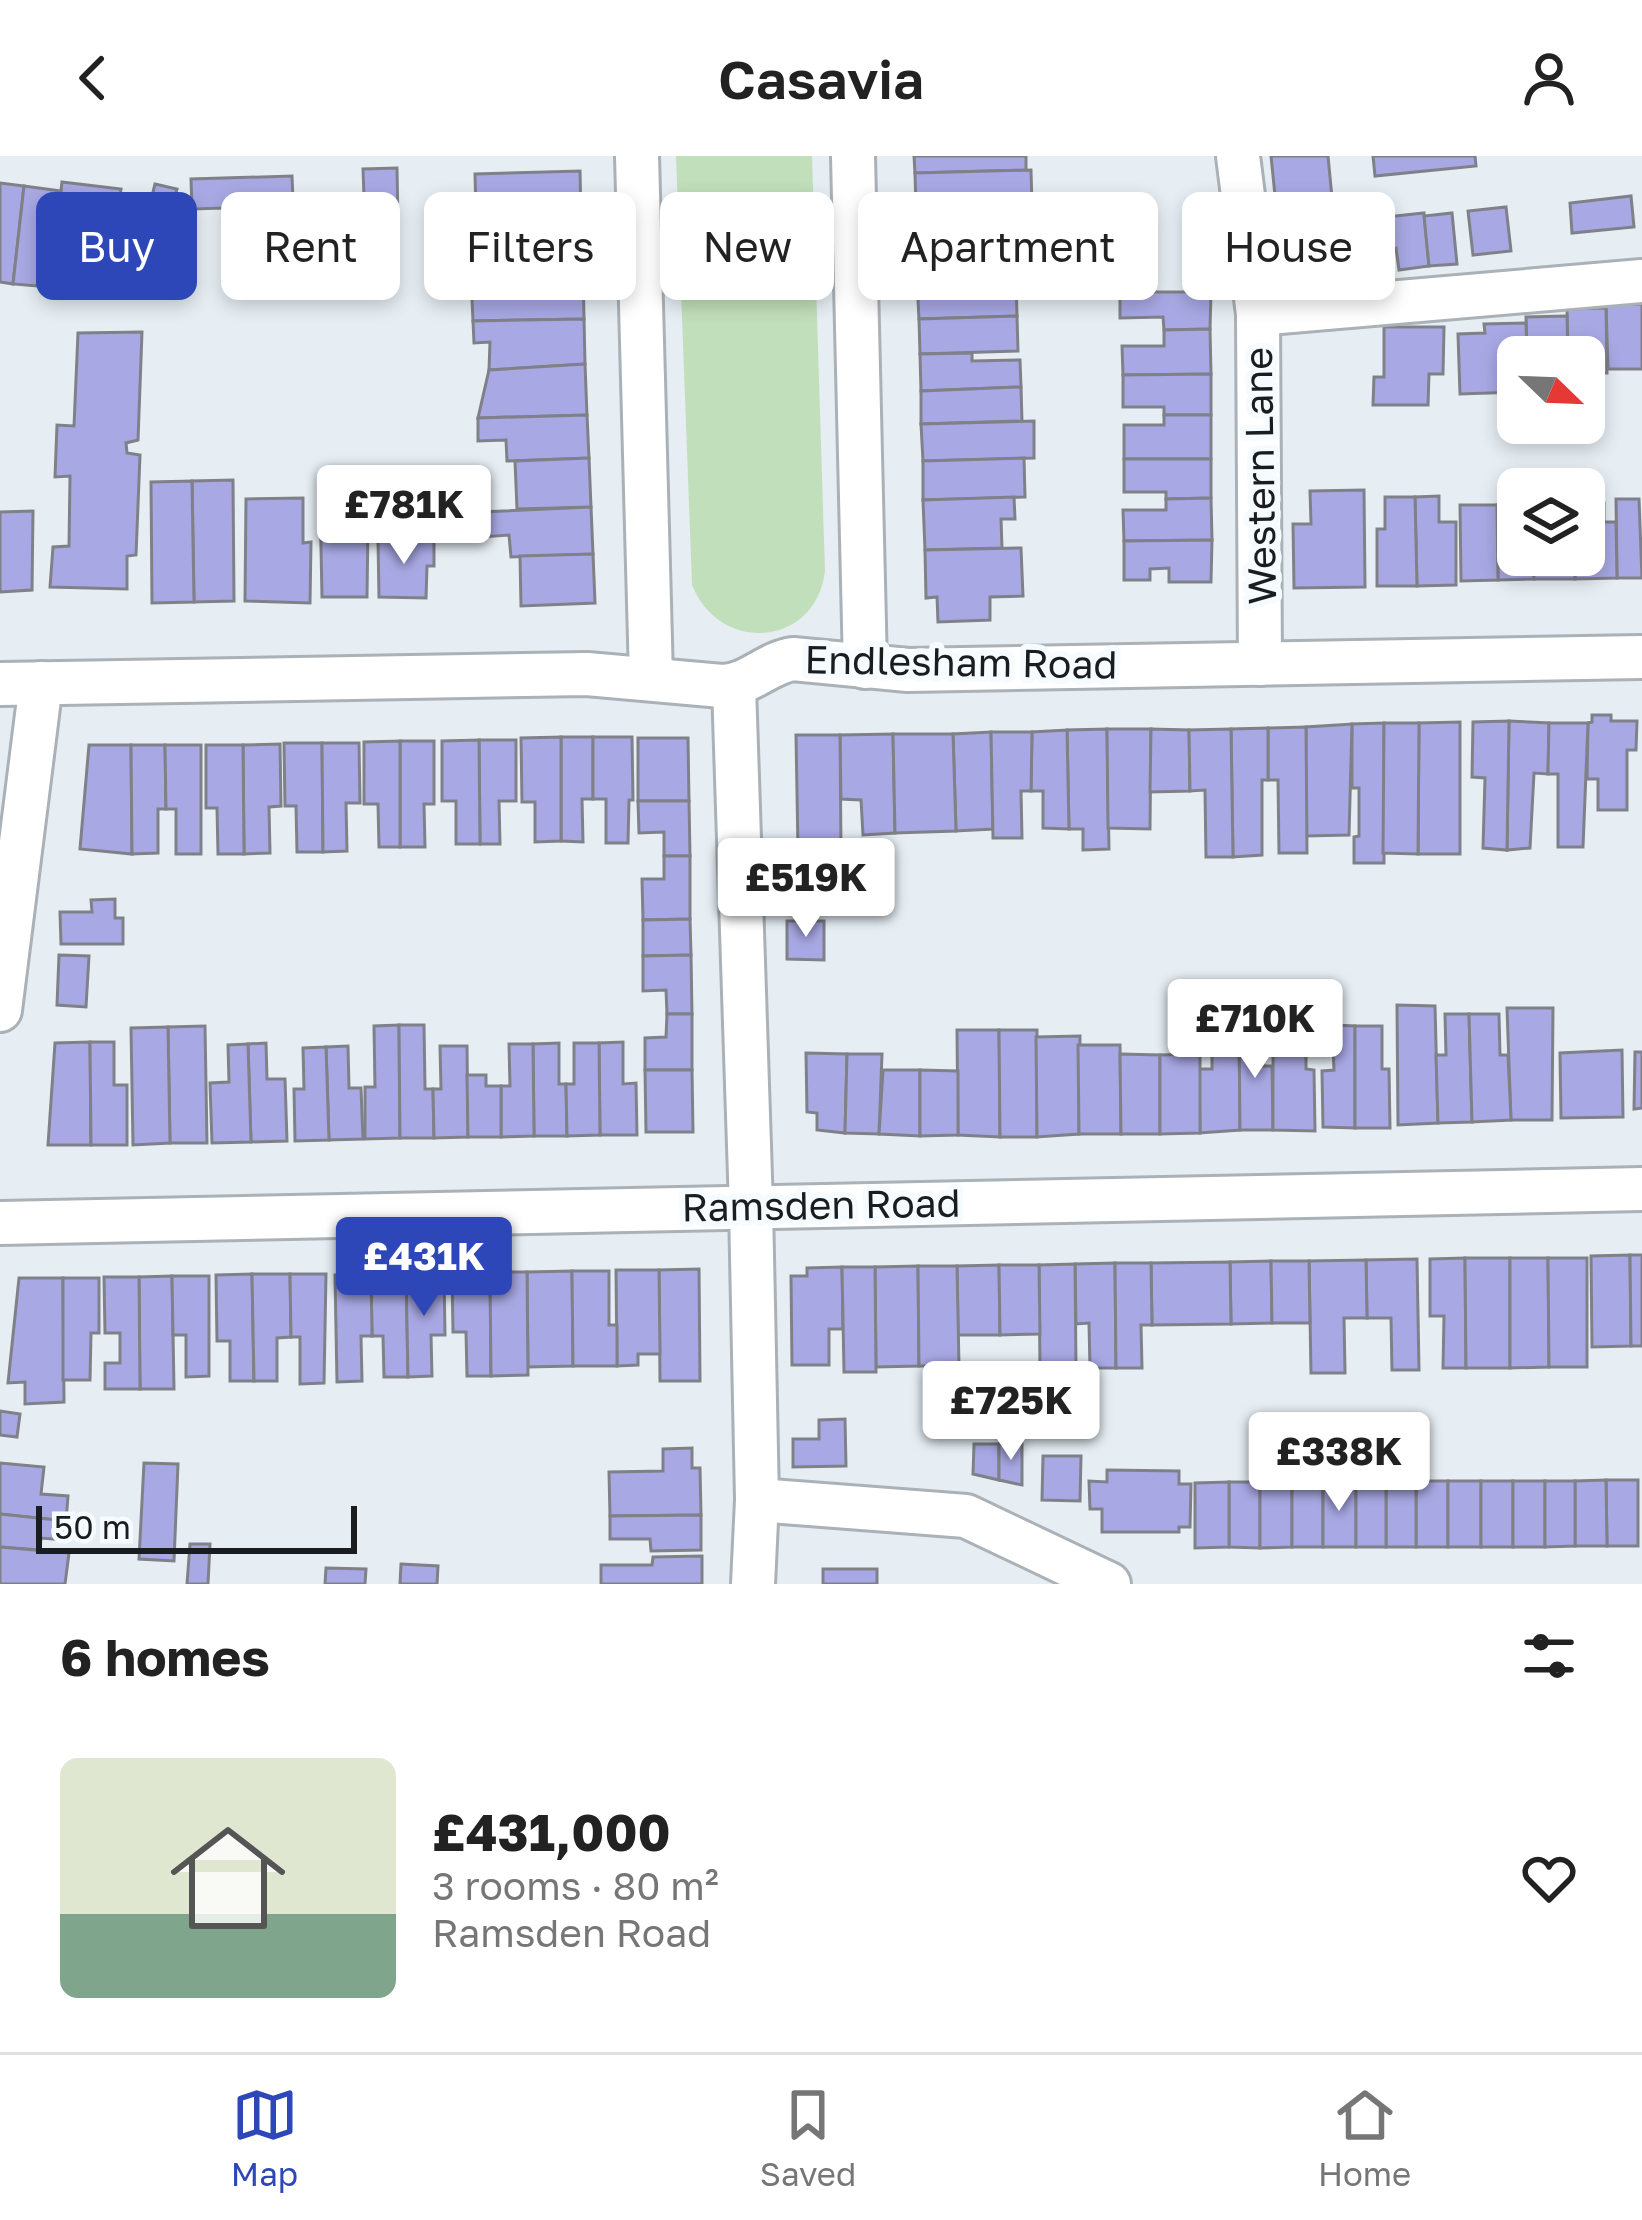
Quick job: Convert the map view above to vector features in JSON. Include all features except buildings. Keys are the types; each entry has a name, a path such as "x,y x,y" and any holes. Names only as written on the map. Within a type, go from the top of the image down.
{"street":[{"path":"637,156 650,677"},
{"path":"853,156 866,668"},
{"path":"1238,156 1258,314"},
{"name":"Western Lane","path":"1260,664 1258,314 1642,281"},
{"name":"Endlesham Road","path":"734,686 788,659 866,668 1642,657"},
{"path":"0,1010 20,684 586,674 734,686 751,1207 757,1500 753,1584"},
{"name":"Ramsden Road","path":"0,1223 1642,1189"},
{"path":"757,1500 966,1516 1109,1584"}],"green space":[{"path":"676,156 812,156 813,192 677,192"},
{"path":"681,300 817,300 825,571 818,596 804,615 766,633 723,623 705,608 692,585"}]}
